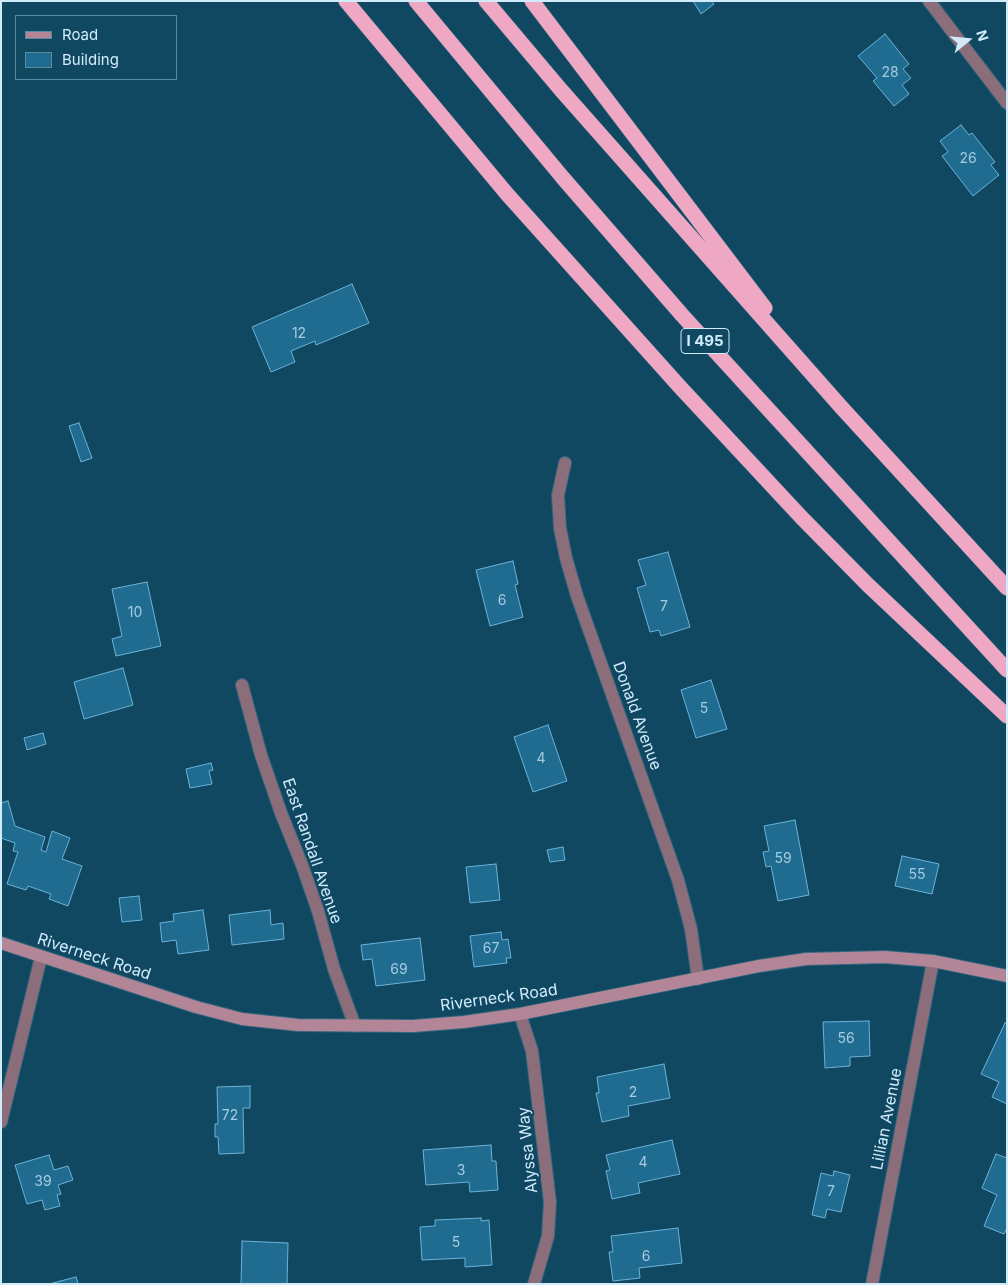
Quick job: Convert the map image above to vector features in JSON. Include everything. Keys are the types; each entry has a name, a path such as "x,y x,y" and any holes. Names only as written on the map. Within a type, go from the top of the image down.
{"highway":[{"path":"346,1 507,194 680,387 802,518 868,585 1007,716"},
{"name":"I 495","path":"416,1 563,178 682,315 1007,670"},
{"path":"486,1 561,90 842,408 1007,588"},
{"path":"532,1 842,408"}],"main road":[{"name":"Riverneck Road","path":"1,943 196,1007 242,1019 298,1025 414,1026 464,1022 520,1014 759,966 806,959 885,957 933,961 1007,976"}],"street":[{"path":"929,1 1007,103"},
{"name":"Donald Avenue","path":"565,463 558,495 560,528 566,558 598,657 678,880 691,929 698,979"},
{"name":"East Randall Avenue","path":"242,685 261,755 318,911 334,969 355,1026"},
{"path":"1,1122 41,957"},
{"name":"Lillian Avenue","path":"872,1284 933,961"},
{"name":"Alyssa Way","path":"520,1014 532,1051 550,1202 548,1236 534,1284"}],"building":[{"path":"693,1 712,1 714,4 701,14"},
{"path":"885,34 909,64 903,69 911,78 902,85 909,94 894,106 873,81 877,78 858,56"},
{"path":"961,125 969,135 972,133 995,162 991,165 999,175 973,196 942,156 948,152 940,141"},
{"path":"352,284 369,323 316,345 315,341 291,351 295,362 271,372 252,327"},
{"path":"79,423 92,458 81,462 69,426"},
{"path":"668,552 690,627 661,636 659,630 650,632 637,588 646,585 638,560"},
{"path":"513,561 518,584 515,585 523,617 490,626 476,570"},
{"path":"147,582 161,646 116,656 112,639 122,636 112,589"},
{"path":"123,668 133,705 84,719 74,682"},
{"path":"711,680 727,729 696,738 681,690"},
{"path":"548,725 567,781 533,792 514,737"},
{"path":"43,733 46,744 27,750 24,738"},
{"path":"211,763 213,770 209,771 212,784 190,788 186,769"},
{"path":"8,801 15,826 45,837 41,850 46,852 52,831 70,838 62,859 82,866 68,906 49,899 51,894 28,886 26,890 7,884 18,852 13,851 15,843 1,838 1,803"},
{"path":"795,820 809,895 778,901 771,866 766,867 763,852 769,851 764,826"},
{"path":"563,847 565,860 550,862 547,850"},
{"path":"902,856 939,864 932,894 895,886"},
{"path":"496,864 500,900 470,903 466,867"},
{"path":"139,896 142,920 122,922 119,898"},
{"path":"203,910 209,950 178,954 176,940 162,942 160,923 174,921 173,914"},
{"path":"270,910 271,925 283,923 284,939 232,945 229,915"},
{"path":"501,932 502,940 508,939 511,958 506,958 507,963 474,967 470,936"},
{"path":"420,938 425,980 376,986 372,959 363,960 361,945"},
{"path":"869,1021 870,1056 850,1057 850,1066 825,1068 823,1022"},
{"path":"1005,1023 1007,1023 1007,1104 992,1097 999,1082 981,1074"},
{"path":"664,1064 670,1098 628,1106 629,1116 602,1122 596,1093 599,1093 597,1077"},
{"path":"250,1086 250,1108 243,1108 244,1153 219,1154 218,1137 215,1137 215,1124 218,1124 217,1087"},
{"path":"672,1140 680,1174 638,1183 640,1193 612,1199 606,1171 610,1170 606,1155"},
{"path":"491,1145 492,1161 496,1161 498,1190 470,1192 469,1182 426,1185 423,1150"},
{"path":"996,1154 1007,1158 1007,1228 1004,1234 984,1226 997,1195 982,1188"},
{"path":"49,1155 54,1170 68,1166 73,1180 58,1185 61,1194 57,1195 60,1206 45,1210 42,1200 27,1204 15,1165"},
{"path":"834,1171 850,1175 841,1212 827,1209 825,1218 812,1215 821,1173 833,1176"},
{"path":"481,1218 481,1221 489,1220 492,1265 465,1267 465,1258 422,1260 420,1227 435,1226 435,1220"},
{"path":"678,1228 682,1263 639,1268 640,1278 613,1281 609,1252 613,1252 611,1236"},
{"path":"242,1241 288,1243 287,1284 241,1284"},
{"path":"76,1277 78,1284 49,1284"}]}
